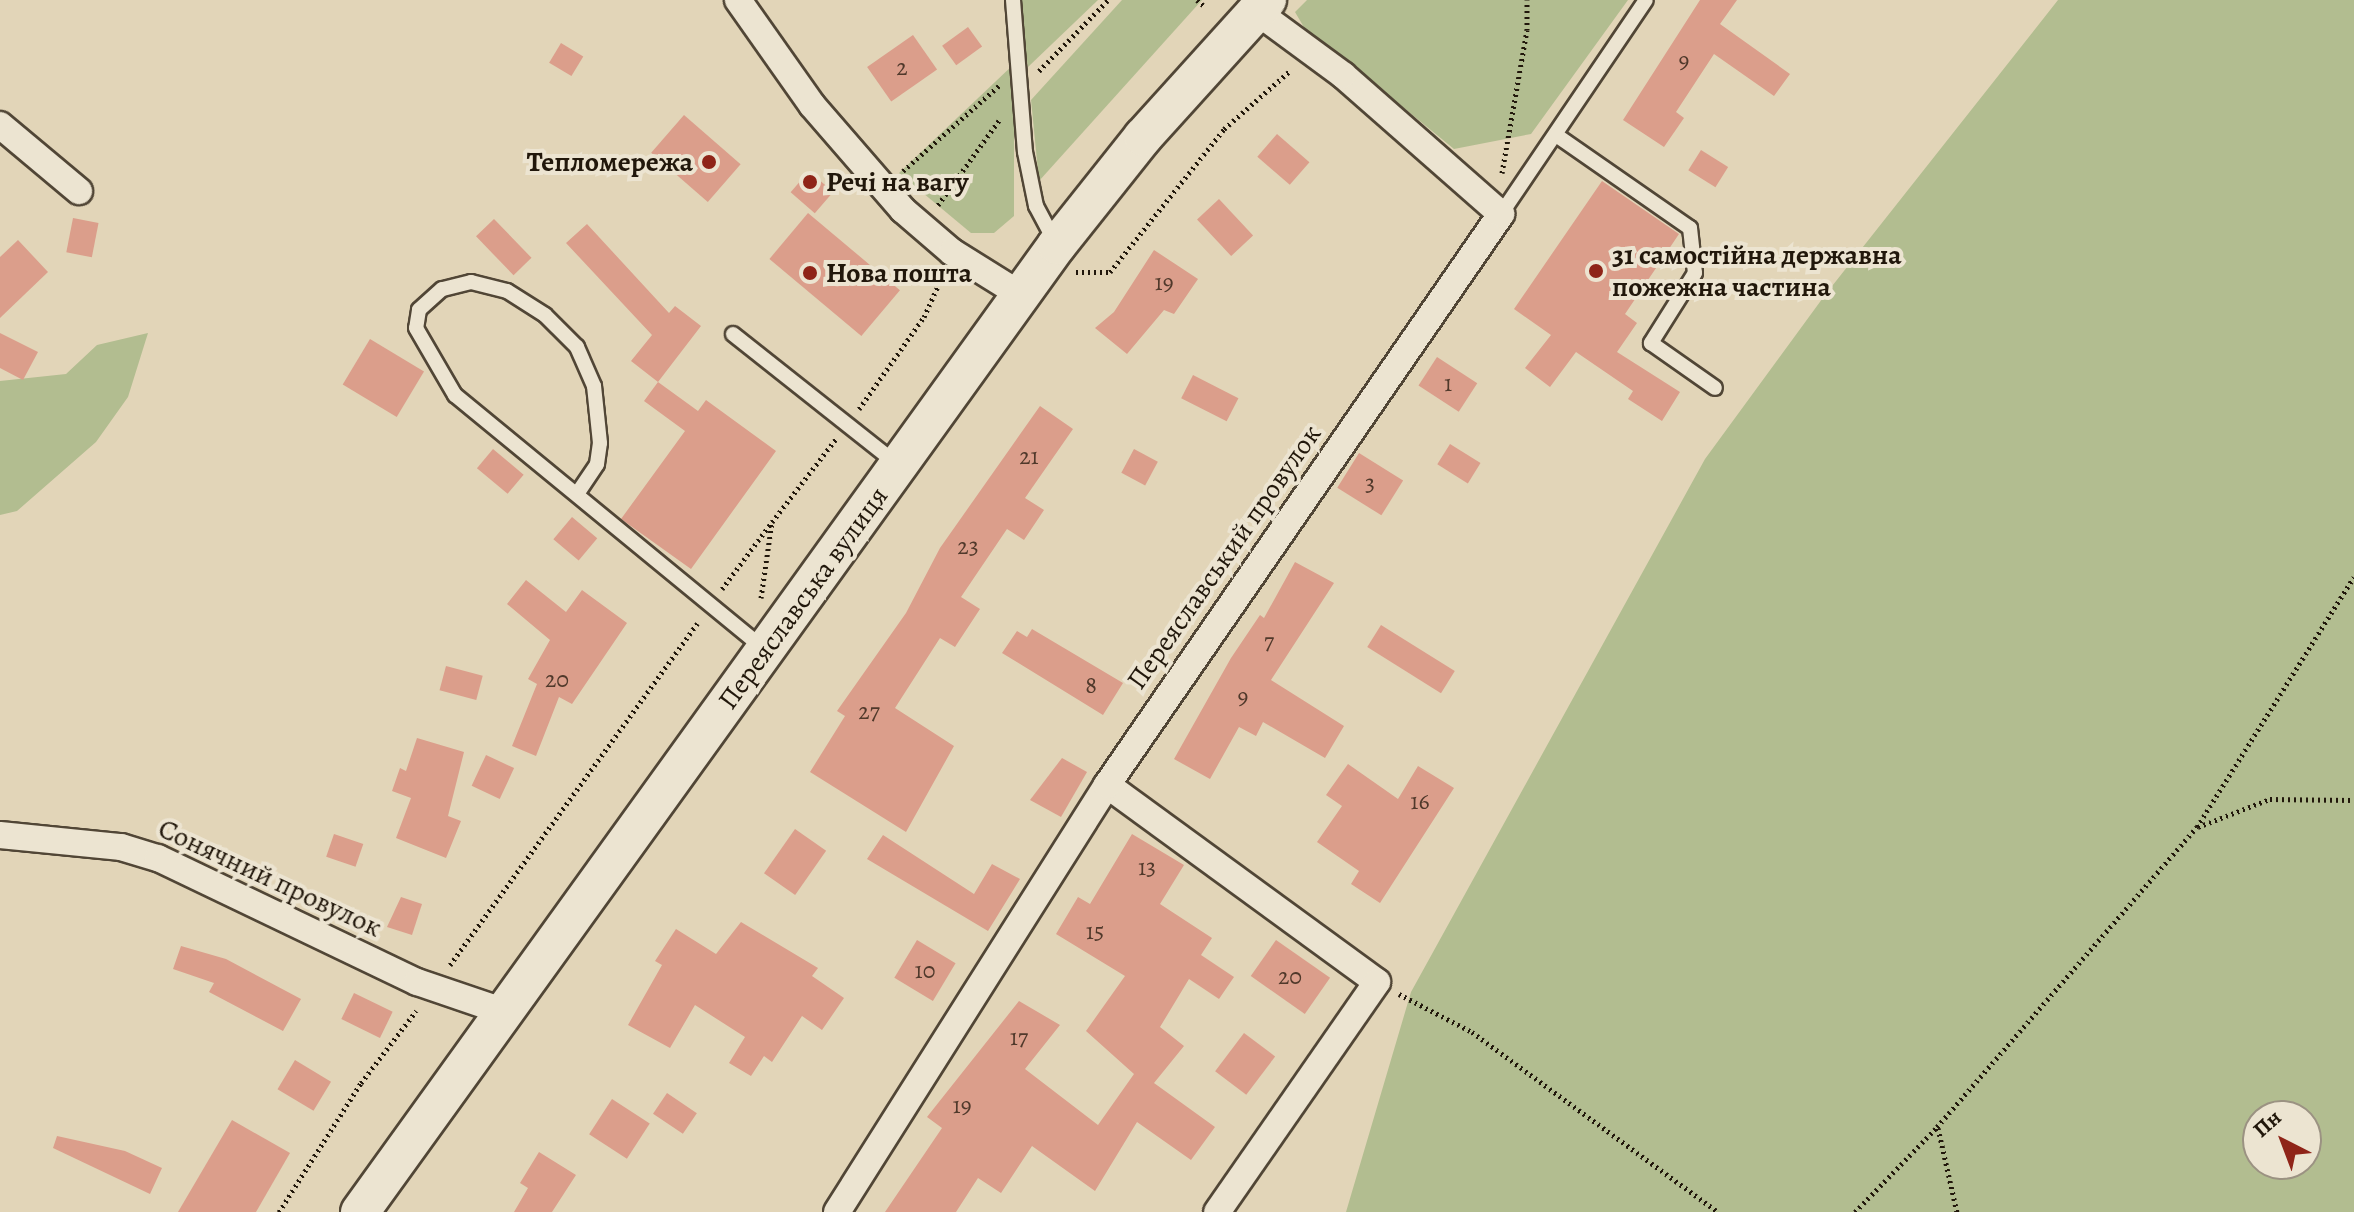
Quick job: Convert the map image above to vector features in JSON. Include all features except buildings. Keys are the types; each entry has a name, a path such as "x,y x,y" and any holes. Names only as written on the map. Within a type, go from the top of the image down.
{"main road":[{"name":"Переяславська вулиця","path":"360,1212 1057,245 1143,137 1261,6"}],"street":[{"path":"738,0 790,76 884,189 935,239 1021,295"},
{"path":"1261,6 1501,214"},
{"path":"0,125 79,191"},
{"name":"Переяславський провулок","path":"837,1212 1107,785 1501,214"},
{"path":"1107,785 1377,982 1217,1212"},
{"name":"Сонячний провулок","path":"0,835 121,847 158,858 433,988 505,1012"}],"lane":[{"path":"1013,0 1022,66 1028,166 1036,206 1057,245"},
{"path":"1501,214 1646,0"},
{"path":"1556,135 1690,228 1695,273 1651,343 1715,388"},
{"path":"577,494 597,464 600,443 594,386 577,347 545,315 507,291 471,282 442,289 419,310 416,322 438,373 464,404 765,649"},
{"path":"733,334 900,466"}],"path":[{"path":"1197,0 1203,5"},
{"path":"1501,214 1503,159 1527,30 1527,0"},
{"path":"884,189 1022,66"},
{"path":"1057,245 1077,272 1110,272 1224,129 1288,70 1305,68 1343,75"},
{"path":"279,1212 361,1083 772,522"},
{"path":"1855,1212 1937,1127 2197,827 2354,577"},
{"path":"2197,827 2270,799 2354,800"},
{"path":"1377,982 1472,1032 1718,1212"},
{"path":"1937,1127 1957,1212"}],"green space":[{"path":"1016,0 1098,0 1028,67"},
{"path":"1122,0 1202,0 1039,181 1031,100"},
{"path":"1307,0 1628,0 1531,134 1454,149 1360,72 1315,46 1295,12"},
{"path":"2058,0 2354,0 2354,1212 1346,1212 1411,992 1705,459 1825,295"},
{"path":"1014,64 1014,216 994,233 971,233 899,173"},
{"path":"148,333 128,397 96,442 17,511 0,515 0,381 66,374 97,345"}],"place":[{"name":"Тепломережа","path":"709,162"},
{"name":"Речі на вагу","path":"810,182"},
{"name":"31 самостійна державна пожежна частина","path":"1596,271"},
{"name":"Нова пошта","path":"810,273"}]}
